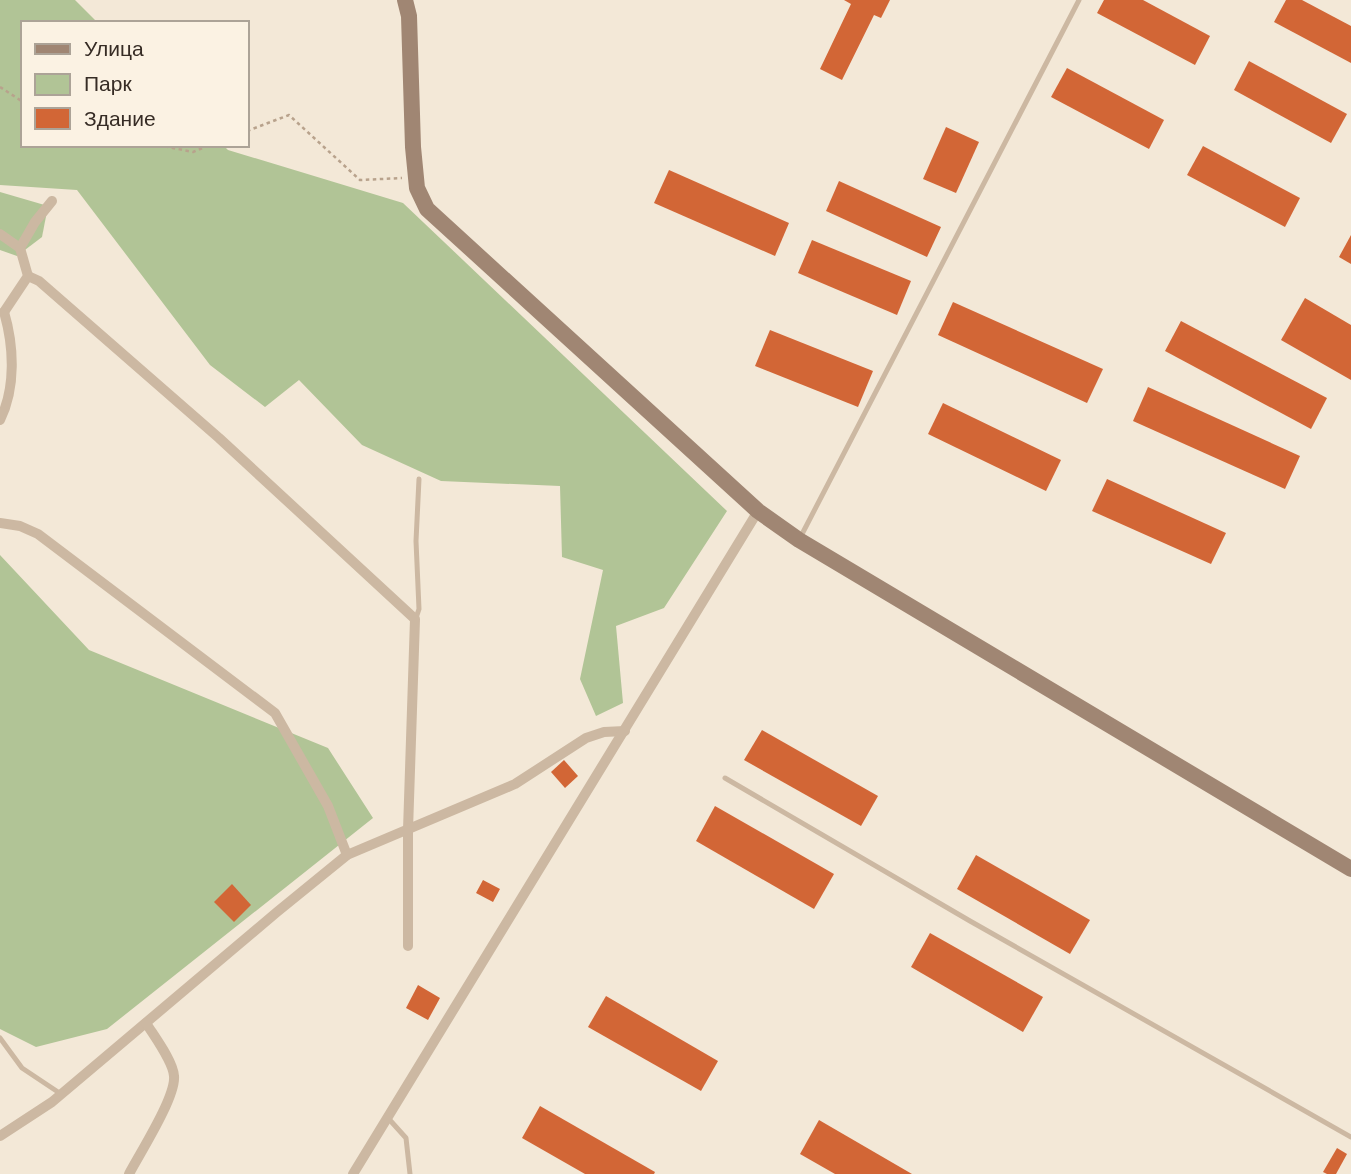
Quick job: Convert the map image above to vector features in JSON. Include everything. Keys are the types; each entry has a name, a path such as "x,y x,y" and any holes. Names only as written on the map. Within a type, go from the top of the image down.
{"street":[{"path":"405,0 409,16 417,188 427,209 758,511 799,540 1351,869"},
{"path":"20,248 35,222 52,201"},
{"path":"0,234 20,248 28,276 39,281 219,438 415,620 408,830 408,946"},
{"path":"0,420 8,402 12,369 2,311 28,276"},
{"path":"353,1174 758,511"},
{"path":"0,523 20,526 38,534 275,713 328,806 347,855"},
{"path":"0,1136 61,1094 347,855 515,785 586,738 604,732 625,731"},
{"path":"129,1174 169,1100 174,1076 146,1023"}],"lane":[{"path":"799,540 1079,0"},
{"path":"415,620 419,609 416,541 419,479"},
{"path":"726,778 982,928 1351,1137"},
{"path":"0,1038 22,1068 61,1094"},
{"path":"387,1116 406,1138 410,1174"}],"path":[{"path":"0,87 21,101"},
{"path":"248,131 289,116 360,180 416,178"},
{"path":"168,147 193,152 205,147"}],"green space":[{"path":"0,0 75,0 96,21 21,21 21,147 225,147 403,203 727,511 664,608 616,626 623,703 596,716 580,679 603,570 562,557 560,486 441,481 362,445 299,380 265,407 210,365 77,190 0,185"},
{"path":"0,192 48,206 42,237 17,256 0,250"},
{"path":"0,555 89,650 328,748 373,818 107,1029 36,1047 0,1029"}],"building":[{"path":"844,0 890,0 881,18 874,15 842,80 820,69 851,4"},
{"path":"1104,0 1143,0 1210,36 1195,65 1097,13"},
{"path":"1286,0 1302,0 1351,26 1351,63 1274,22"},
{"path":"1249,61 1347,114 1331,143 1234,90"},
{"path":"1067,68 1164,120 1149,149 1051,97"},
{"path":"946,127 979,142 956,193 923,179"},
{"path":"1203,146 1300,198 1285,227 1187,175"},
{"path":"669,170 789,223 775,256 654,203"},
{"path":"839,181 941,227 927,257 826,211"},
{"path":"1351,235 1351,264 1339,257"},
{"path":"812,240 911,281 897,315 798,273"},
{"path":"1305,298 1351,325 1351,380 1281,340"},
{"path":"953,302 1103,369 1087,403 938,335"},
{"path":"1181,321 1327,398 1311,429 1165,351"},
{"path":"770,330 873,371 858,407 755,366"},
{"path":"1148,387 1300,456 1285,489 1133,421"},
{"path":"943,403 1061,460 1046,491 928,434"},
{"path":"1107,479 1226,533 1211,564 1092,511"},
{"path":"762,730 878,796 861,826 744,760"},
{"path":"564,760 578,776 565,788 551,772"},
{"path":"715,806 834,874 814,909 696,841"},
{"path":"976,855 1090,920 1070,954 957,889"},
{"path":"483,880 500,889 493,902 476,893"},
{"path":"232,884 251,905 234,922 214,902"},
{"path":"930,933 1043,997 1023,1032 911,967"},
{"path":"418,985 440,998 428,1020 406,1008"},
{"path":"606,996 718,1061 701,1091 588,1027"},
{"path":"540,1106 655,1172 654,1174 585,1174 522,1138"},
{"path":"819,1120 912,1174 835,1174 800,1154"},
{"path":"1337,1148 1347,1154 1336,1174 1327,1174 1323,1172"}]}
